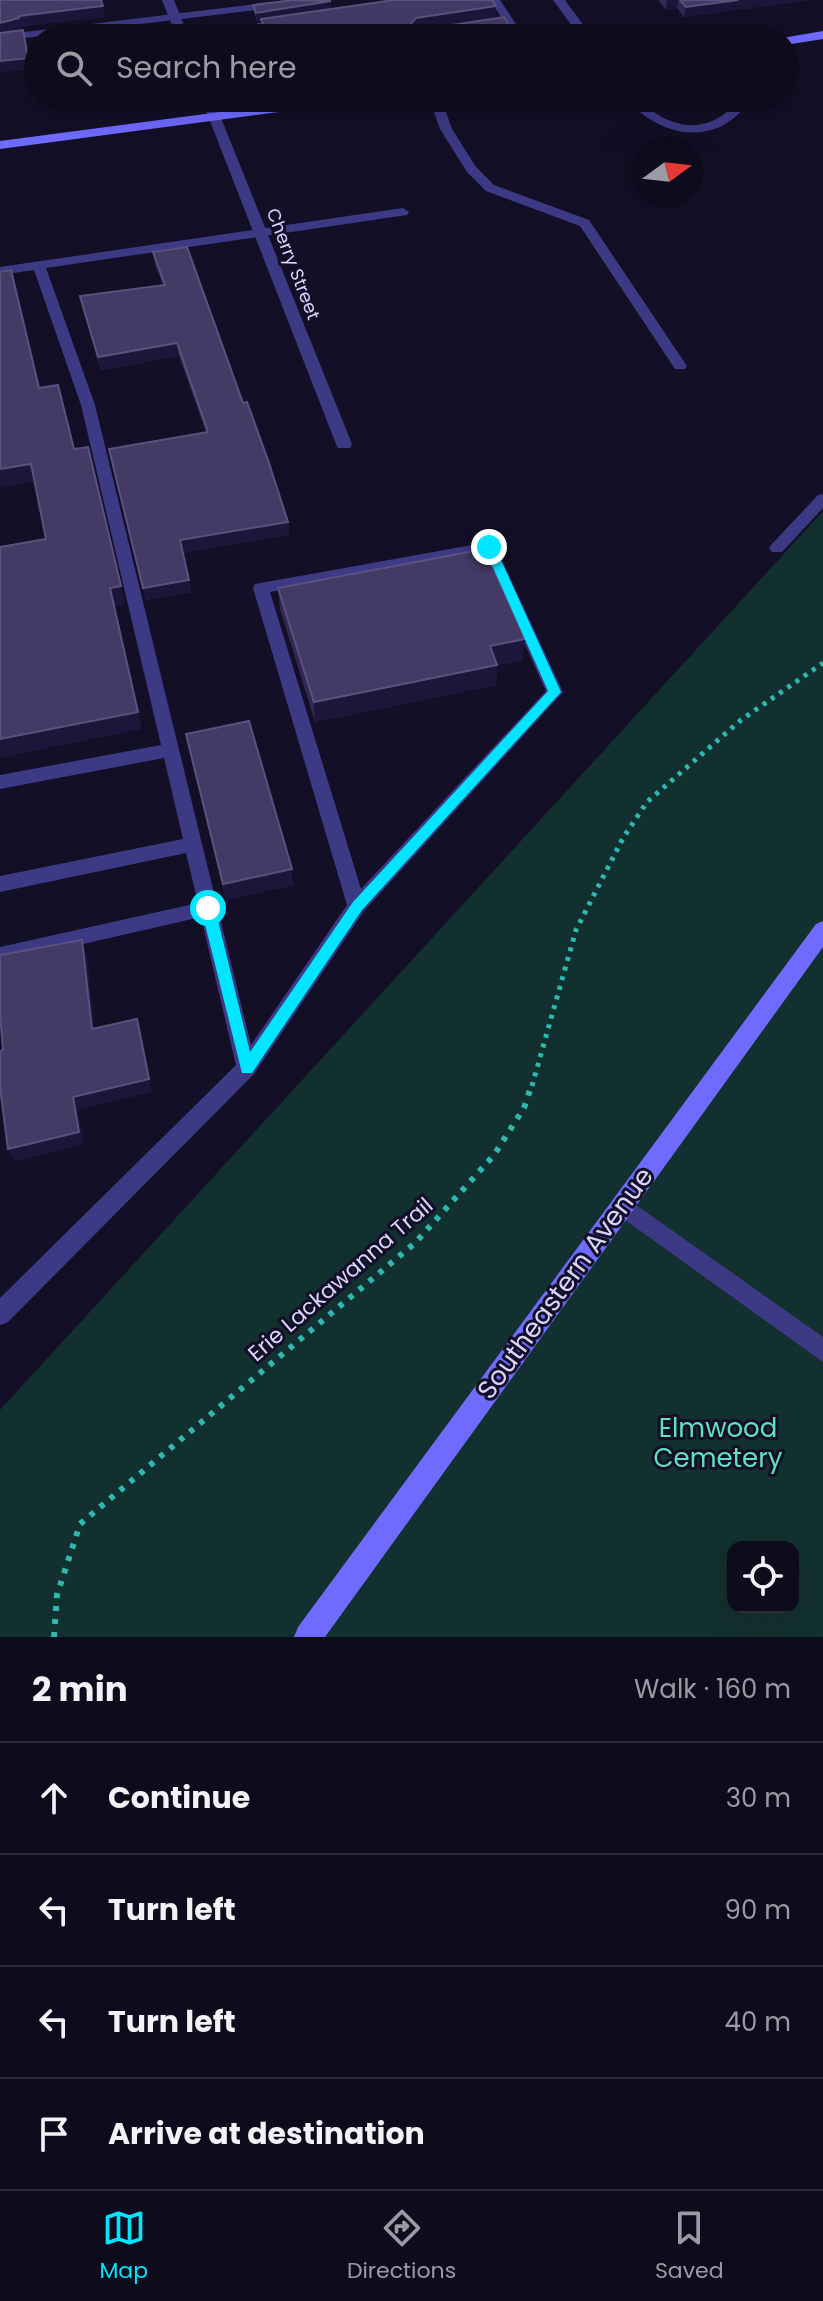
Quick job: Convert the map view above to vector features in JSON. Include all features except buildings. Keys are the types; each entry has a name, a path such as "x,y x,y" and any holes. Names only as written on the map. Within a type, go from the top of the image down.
{"street":[{"path":"168,0 177,24"},
{"path":"559,0 577,24"},
{"path":"799,39 823,35"},
{"name":"Cherry Street","path":"213,112 344,444"},
{"path":"0,145 252,112"},
{"name":"Southeastern Avenue","path":"308,1637 823,930"}],"lane":[{"path":"111,24 314,0"},
{"path":"495,0 511,24"},
{"path":"269,24 291,21"},
{"path":"0,38 24,35"},
{"path":"440,112 446,129 471,169 490,188 585,223 680,366"},
{"path":"645,112 678,130 711,128 735,112"},
{"path":"0,271 403,212"},
{"path":"39,266 88,405 247,1068"},
{"path":"777,548 823,499"},
{"path":"0,1314 247,1068 357,906 555,692 489,547 261,588 357,906"},
{"path":"0,782 170,750"},
{"path":"0,884 193,844"},
{"path":"0,955 208,908"},
{"path":"622,1205 823,1351"}],"path":[{"name":"Erie Lackawanna Trail","path":"54,1637 57,1595 80,1524 415,1243 494,1155 529,1094 576,930 623,838 647,802 741,720 823,663"}],"green space":[{"name":"Elmwood Cemetery","path":"823,511 823,1637 0,1637 0,1410"}],"route":[{"path":"208,908 247,1068 357,906 555,692 489,547"}]}
